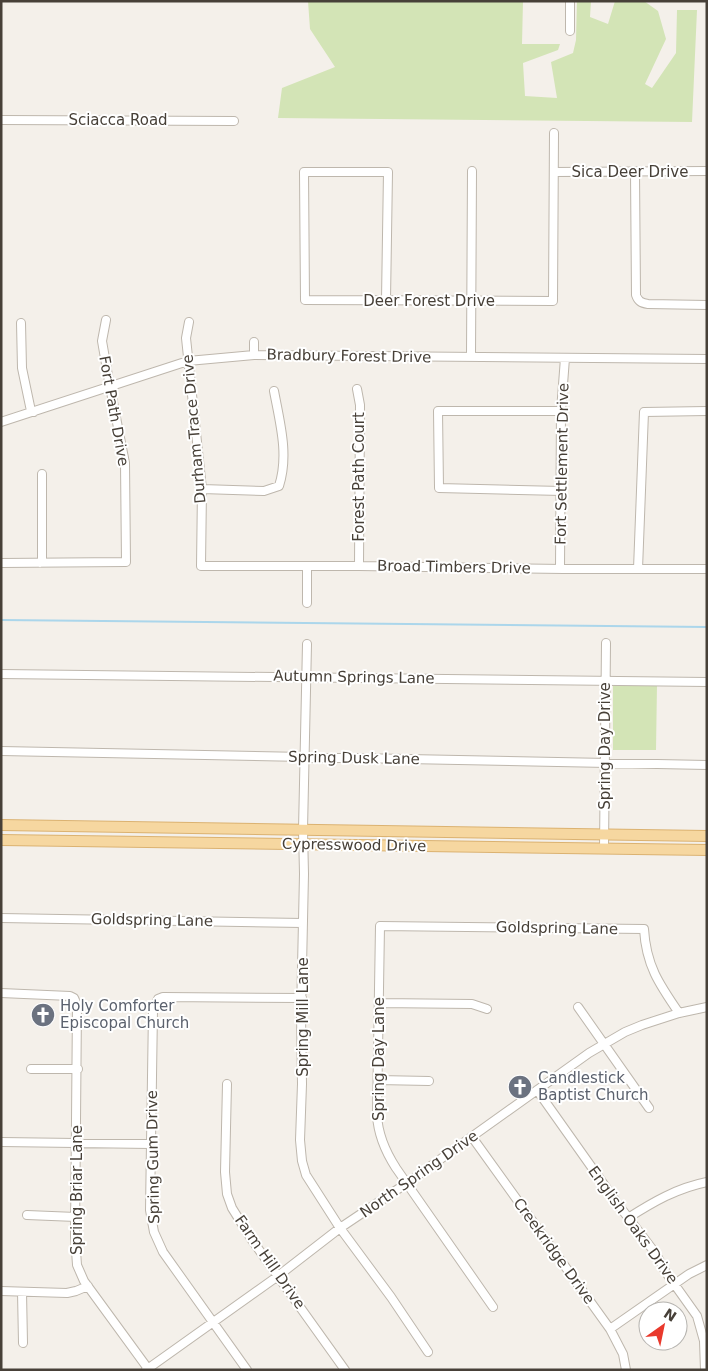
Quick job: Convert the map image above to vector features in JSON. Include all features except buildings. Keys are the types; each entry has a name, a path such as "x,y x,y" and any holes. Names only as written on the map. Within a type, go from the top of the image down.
{"main road":[{"name":"Cypresswood Drive","path":"1,825 707,836"},
{"path":"122,842 123,828"},
{"path":"454,832 454,847"},
{"name":"Cypresswood Drive","path":"1,840 707,850"}],"street":[{"path":"570,1 570,31"},
{"name":"Sciacca Road","path":"1,120 234,121"},
{"path":"554,133 554,172"},
{"path":"471,357 472,171"},
{"name":"Sica Deer Drive","path":"554,172 707,171"},
{"name":"Deer Forest Drive","path":"386,300 388,172 304,172 305,300 553,301 554,172"},
{"path":"635,172 636,294 640,302 648,304 707,305"},
{"name":"Fort Path Drive","path":"40,563 126,562 125,463 102,341 106,320"},
{"name":"Durham Trace Drive","path":"189,322 186,338 202,489 201,566"},
{"path":"21,323 22,368 31,411 34,412"},
{"path":"254,342 254,355"},
{"name":"Bradbury Forest Drive","path":"1,422 188,361 254,355 707,359"},
{"name":"Fort Settlement Drive","path":"560,569 562,491 561,411 565,358"},
{"name":"Forest Path Court","path":"357,388 360,405 359,566"},
{"path":"202,489 264,491 279,486 284,473 283,439 274,391"},
{"path":"561,411 438,410 439,488 562,491"},
{"path":"638,569 644,412 707,410"},
{"path":"1,563 42,562 42,474"},
{"name":"Broad Timbers Drive","path":"201,566 707,569"},
{"path":"307,567 307,603"},
{"name":"Spring Day Drive","path":"604,849 606,643"},
{"name":"Spring Mill Lane","path":"307,644 301,1014 302,1084 300,1140 302,1162 306,1174 340,1228 391,1297 428,1352"},
{"name":"Autumn Springs Lane","path":"1,674 707,682"},
{"name":"Spring Dusk Lane","path":"1,751 707,765"},
{"name":"Goldspring Lane","path":"1,918 303,923"},
{"name":"Goldspring Lane","path":"380,926 644,929 646,952 652,972 679,1012"},
{"name":"Spring Day Lane","path":"380,926 378,1121 381,1139 386,1152 406,1183 493,1307"},
{"name":"Spring Briar Lane","path":"1,993 64,995 74,998 77,1005 77,1265 88,1286 147,1369"},
{"name":"Spring Gum Drive","path":"247,1370 163,1252 154,1232 150,1210 153,1010 158,999 172,996 302,998"},
{"path":"379,1003 472,1004 487,1009"},
{"path":"578,1007 649,1108"},
{"name":"North Spring Drive","path":"147,1369 278,1276 340,1228 604,1044 642,1025 679,1012 707,1007"},
{"path":"31,1069 78,1069"},
{"path":"378,1080 429,1081"},
{"name":"Farm Hill Drive","path":"227,1084 225,1172 227,1194 239,1221 345,1370"},
{"name":"English Oaks Drive","path":"537,1090 628,1218 656,1254 665,1271 697,1316 704,1341 705,1370"},
{"name":"Creekridge Drive","path":"472,1137 610,1329 622,1354 626,1370"},
{"path":"1,1142 151,1144"},
{"path":"628,1218 663,1196 707,1182"},
{"path":"27,1215 76,1217"},
{"path":"610,1329 675,1284 707,1265"},
{"path":"1,1291 67,1292 76,1291 88,1286"},
{"path":"22,1292 23,1343"}],"green space":[{"path":"308,1 523,1 522,44 560,44 558,50 523,63 525,96 557,98 551,62 573,53 576,40 577,1 591,1 590,17 608,24 615,1 644,1 658,11 666,39 645,84 652,88 676,53 677,10 697,10 692,122 278,118 282,88 335,67 310,29"},
{"path":"613,685 657,685 656,750 613,750"}],"waterway":[{"path":"1,620 707,627"}],"place":[{"name":"Holy Comforter Episcopal Church","path":"43,1015"},
{"name":"Candlestick Baptist Church","path":"520,1087"}]}
